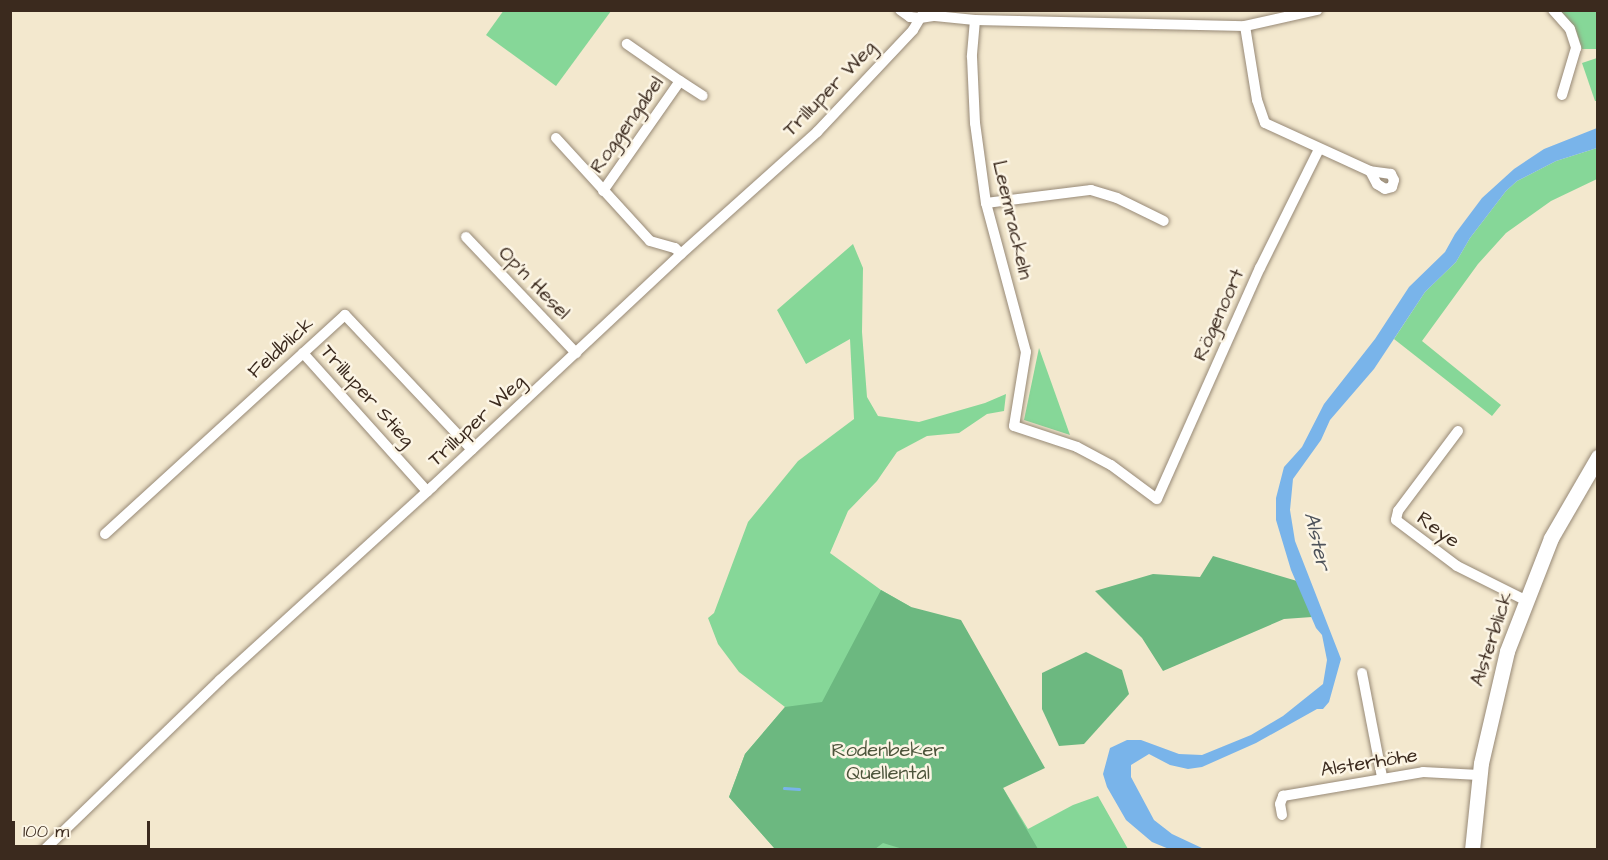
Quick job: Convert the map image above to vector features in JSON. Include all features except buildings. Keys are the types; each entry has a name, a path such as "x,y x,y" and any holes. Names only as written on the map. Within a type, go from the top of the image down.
{"street":[{"path":"900,10 910,17 923,14 975,20 1245,26 1317,10"},
{"path":"1553,10 1570,29 1576,48 1562,95"},
{"name":"Trilluper Weg","path":"44,849 220,680 428,491 681,254 817,132 913,30 923,14"},
{"name":"Leemrackeln","path":"975,20 972,57 975,123 986,203 1026,352 1014,426"},
{"path":"1245,26 1257,100 1265,123 1370,171"},
{"name":"Roggengabel","path":"627,44 703,96"},
{"name":"Roggengabel","path":"603,191 680,81"},
{"name":"Roggengabel","path":"556,138 650,241 675,248 681,254"},
{"name":"Rögenoort","path":"1014,426 1077,447 1111,465 1157,499 1260,268 1319,149"},
{"path":"986,203 1091,190 1117,198 1164,221"},
{"name":"Op'n Hesel","path":"465,237 576,353"},
{"name":"Feldblick","path":"105,534 345,315 472,450"},
{"name":"Trilluper Stieg","path":"303,353 428,491"},
{"name":"Reye","path":"1458,431 1398,511 1396,520 1457,566 1525,600"},
{"name":"Alsterblick","path":"1472,849 1479,775 1499,680 1525,600 1556,530 1598,457"},
{"path":"1362,673 1382,777"},
{"name":"Alsterhöhe","path":"1282,815 1280,804 1283,796 1382,777 1423,772 1479,775"}],"green space":[{"path":"504,10 611,11 556,86 486,35"},
{"path":"1560,11 1597,11 1597,49 1582,49 1576,30"},
{"path":"1597,58 1597,101 1595,101 1582,63"},
{"path":"1597,148 1597,179 1551,201 1506,233 1478,264 1422,341 1501,405 1492,416 1394,339 1425,292 1456,262 1470,238 1506,191 1517,181 1556,161"},
{"path":"853,244 863,268 862,332 867,397 878,416 919,422 985,403 1006,394 1004,411 987,414 959,433 927,436 897,452 877,481 848,511 830,553 881,590 911,607 1003,788 1028,829 1073,805 1098,796 1128,849 775,849 729,797 745,754 785,707 739,672 718,644 708,618 714,613 748,522 798,461 854,419 850,339 806,364 777,310"},
{"path":"1039,348 1070,435 1024,420"},
{"path":"1213,556 1297,581 1312,617 1284,619 1163,671 1142,638 1095,591 1153,574 1200,577"},
{"name":"Rodenbeker Quellental","path":"881,590 911,607 961,620 1045,768 1003,788 1038,849 906,850 883,843 875,849 775,849 729,797 745,754 785,707 822,702"},
{"path":"1086,652 1122,670 1129,694 1084,744 1059,746 1042,709 1042,673"}],"water":[{"path":"1597,128 1597,148 1556,161 1517,181 1506,191 1470,238 1456,262 1425,292 1374,369 1330,420 1321,440 1293,479 1290,510 1295,541 1341,659 1329,702 1323,709 1317,709 1256,743 1202,767 1188,769 1170,765 1149,754 1131,765 1131,777 1154,820 1172,834 1204,849 1169,849 1152,842 1126,820 1107,787 1103,774 1110,748 1127,740 1141,740 1179,754 1202,755 1251,735 1283,716 1323,684 1327,660 1322,635 1316,628 1291,570 1276,520 1276,498 1284,467 1302,447 1324,404 1375,339 1409,287 1445,252 1455,234 1482,198 1514,169 1544,149"}],"waterway":[{"path":"784,788 799,789"}],"water label":[{"name":"Alster","path":"1317,541"}]}
